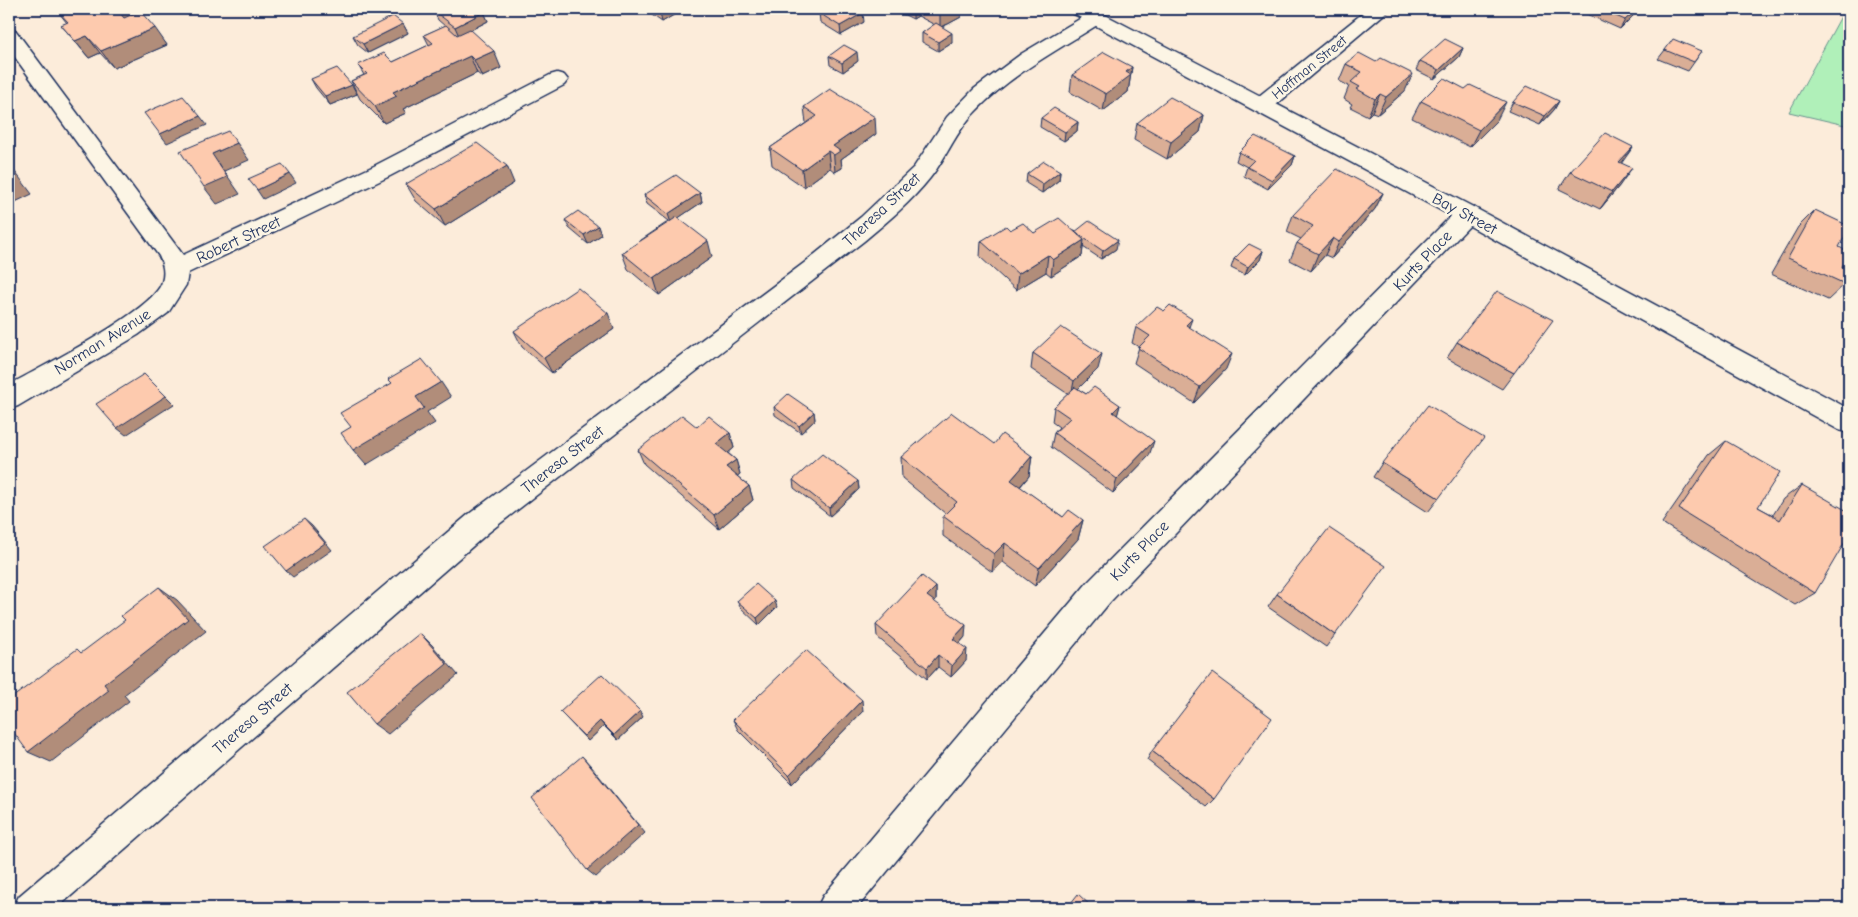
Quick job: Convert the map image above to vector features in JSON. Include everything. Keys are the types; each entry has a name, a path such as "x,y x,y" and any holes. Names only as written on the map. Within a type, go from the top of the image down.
{"street":[{"name":"Hoffman Street","path":"1262,105 1380,9"},
{"name":"Bay Street","path":"1087,13 1467,214 1849,422"},
{"name":"Theresa Street","path":"31,908 479,523 813,269 874,219 923,172 947,131 967,107 996,81 1087,13"},
{"name":"Robert Street","path":"9,35 170,254 176,268 382,170 557,80"},
{"name":"Kurts Place","path":"835,908 1099,592 1467,214"},
{"name":"Norman Avenue","path":"9,398 129,328 159,306 174,285 176,268"}],"green space":[{"path":"1845,9 1849,9 1849,126 1789,112"}],"building":[{"path":"56,9 131,9 120,13 124,18 140,11 155,28 101,51 87,36 75,41 61,25 68,22"},
{"path":"439,9 480,9 484,12 455,27 434,11"},
{"path":"654,9 667,9 660,13"},
{"path":"826,9 856,9 863,13 840,26 819,13"},
{"path":"1600,9 1637,9 1625,20"},
{"path":"393,16 403,24 363,44 353,36"},
{"path":"936,23 952,33 938,42 922,33"},
{"path":"446,25 457,35 470,29 494,51 474,60 470,56 393,92 397,96 375,106 351,81 367,74 358,65 384,53 393,62 433,43 424,35"},
{"path":"1445,39 1463,48 1439,70 1420,61"},
{"path":"1673,39 1702,51 1694,62 1665,50"},
{"path":"844,45 857,52 842,63 829,56"},
{"path":"1104,52 1132,67 1126,72 1131,75 1106,94 1072,75"},
{"path":"1359,53 1376,62 1381,58 1413,74 1386,97 1380,94 1375,99 1357,89 1360,87 1351,82 1362,72 1346,64"},
{"path":"337,68 352,85 325,96 311,79"},
{"path":"1444,78 1465,89 1470,85 1506,102 1479,130 1421,101"},
{"path":"1527,86 1559,101 1545,116 1513,102"},
{"path":"830,89 875,117 833,146 840,151 834,155 828,151 802,170 770,148 817,116 804,107"},
{"path":"183,96 200,116 160,134 144,113"},
{"path":"1170,97 1204,115 1171,142 1137,123"},
{"path":"1054,108 1078,122 1065,132 1041,118"},
{"path":"228,131 237,143 212,154 227,177 204,187 180,151"},
{"path":"1605,133 1633,147 1619,162 1632,168 1612,192 1570,172"},
{"path":"1255,136 1295,156 1272,180 1247,167 1254,160 1239,152"},
{"path":"477,143 507,166 436,209 406,184"},
{"path":"1044,161 1060,171 1043,184 1027,174"},
{"path":"282,164 290,174 257,190 248,179"},
{"path":"9,168 16,177 9,180"},
{"path":"1337,169 1383,193 1339,242 1333,238 1318,254 1297,243 1313,226 1293,215"},
{"path":"676,175 700,193 668,214 644,195"},
{"path":"1815,210 1849,226 1839,247 1849,252 1842,267 1849,270 1849,276 1845,284 1788,258"},
{"path":"578,211 598,226 584,235 565,220"},
{"path":"677,217 708,241 654,279 622,253"},
{"path":"1059,218 1084,240 1053,260 1048,255 1018,274 981,241 1006,226 1010,230 1023,223 1034,233"},
{"path":"1089,221 1118,240 1103,251 1075,232"},
{"path":"1249,244 1263,251 1248,267 1234,259"},
{"path":"578,288 608,313 544,358 514,331"},
{"path":"1497,291 1553,320 1514,373 1457,342"},
{"path":"1170,305 1192,319 1186,325 1232,354 1200,387 1138,348 1150,336 1136,327 1157,307 1164,311"},
{"path":"1061,327 1102,354 1074,381 1033,353"},
{"path":"422,359 441,382 416,397 424,408 353,450 341,433 351,427 340,413 392,383 388,379"},
{"path":"144,374 166,396 117,428 96,404"},
{"path":"1075,387 1086,394 1094,387 1120,405 1113,412 1154,441 1117,479 1054,433 1070,418 1054,407"},
{"path":"788,394 814,412 799,426 774,407"},
{"path":"1428,405 1484,438 1439,498 1382,463"},
{"path":"952,413 994,444 1002,434 1032,456 1011,480 1063,517 1069,510 1083,520 1039,568 1005,543 994,554 943,516 957,502 901,457"},
{"path":"682,415 697,427 709,416 730,433 716,444 736,460 726,467 749,486 714,515 638,450"},
{"path":"1726,441 1780,472 1758,507 1780,520 1802,485 1849,512 1849,535 1815,593 1679,509"},
{"path":"822,454 858,481 829,508 793,480"},
{"path":"304,519 325,543 286,571 265,546"},
{"path":"1329,528 1386,566 1335,635 1277,594"},
{"path":"922,576 936,587 927,596 966,625 953,639 967,649 952,666 938,655 927,668 876,625"},
{"path":"756,584 775,601 757,618 737,601"},
{"path":"159,587 188,619 104,684 109,690 28,752 9,726 9,700 77,649 81,653 125,620 121,616"},
{"path":"420,633 447,664 374,724 347,692"},
{"path":"806,650 862,700 789,775 733,720"},
{"path":"1212,673 1272,718 1214,799 1152,751"},
{"path":"602,674 640,711 614,735 600,721 584,736 560,712"},
{"path":"582,756 638,825 587,870 532,798"},
{"path":"1078,894 1093,908 1067,908"}]}
